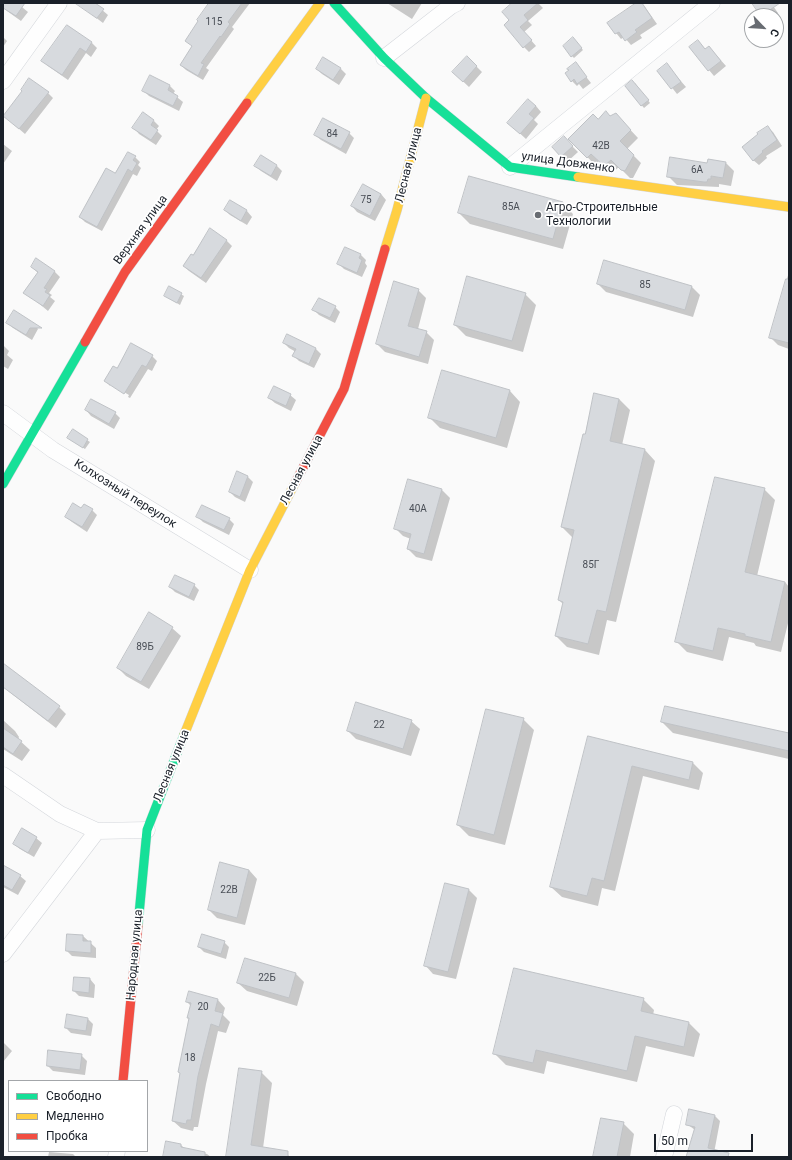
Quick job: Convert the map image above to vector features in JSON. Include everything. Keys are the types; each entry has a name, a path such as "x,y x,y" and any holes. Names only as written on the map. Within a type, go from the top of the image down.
{"street":[{"path":"3,82 59,3"},
{"name":"Верхняя улица","path":"3,484 125,272 320,3"},
{"name":"улица Довженко","path":"334,3 384,58 426,98 510,167 789,207"},
{"path":"384,58 451,6 458,3"},
{"path":"510,167 712,3"},
{"name":"Лесная улица","path":"147,830 250,570 344,389 397,210 426,98"},
{"name":"Колхозный переулок","path":"3,413 53,450 250,570"},
{"path":"3,775 60,814 98,831 147,830"},
{"name":"Народная улица","path":"123,1080 147,830"},
{"path":"3,954 98,831"},
{"path":"664,1157 674,1114"}],"building":[{"path":"3,3 25,3 16,16 3,8"},
{"path":"75,3 95,3 104,9 97,18"},
{"path":"209,3 242,3 228,22 230,24 201,63 204,64 198,76 180,65 192,46 185,41"},
{"path":"512,3 538,3 524,15 528,20 520,27 532,40 523,48 504,25 509,20 502,12"},
{"path":"636,3 642,3 652,18 635,30 637,32 625,41 619,32 615,34 607,23"},
{"path":"752,3 780,3 773,8 755,8"},
{"path":"67,25 92,42 86,52 80,48 62,75 41,61"},
{"path":"573,37 582,48 571,57 563,46"},
{"path":"698,40 705,49 709,46 721,61 708,71 689,47"},
{"path":"467,56 477,66 463,82 452,72"},
{"path":"323,57 341,68 333,80 316,69"},
{"path":"576,62 587,77 577,84 574,79 571,82 565,73 569,70 567,69"},
{"path":"667,63 681,82 671,89 657,71"},
{"path":"150,75 170,85 168,90 178,96 173,106 142,91"},
{"path":"29,78 49,92 19,129 3,116 22,91 21,90"},
{"path":"632,80 649,100 641,106 625,86"},
{"path":"528,99 536,106 529,114 534,118 520,134 507,123"},
{"path":"606,111 610,116 616,113 631,130 620,141 634,155 625,171 621,170 611,160 604,166 591,154 587,158 568,139 593,114 598,119"},
{"path":"143,112 154,120 151,125 158,130 151,140 132,128"},
{"path":"323,118 350,132 341,149 314,135"},
{"path":"768,126 777,140 762,151 763,152 753,161 742,147 758,134 757,133"},
{"path":"564,136 573,146 561,157 552,147"},
{"path":"128,152 136,156 133,160 137,163 132,172 128,169 97,227 79,217 106,168 115,173"},
{"path":"261,155 277,165 271,176 254,166"},
{"path":"670,157 707,163 708,159 726,162 723,178 711,176 711,179 704,182 667,177"},
{"path":"469,176 563,202 553,239 458,213"},
{"path":"363,184 381,194 370,216 351,206"},
{"path":"230,200 247,210 241,221 224,210"},
{"path":"210,228 227,240 201,278 183,266 191,254 193,255"},
{"path":"345,247 361,254 359,258 362,260 357,273 337,264"},
{"path":"36,258 55,271 44,288 47,289 45,292 50,295 43,306 23,293 38,272 31,267"},
{"path":"604,260 692,286 685,310 597,284"},
{"path":"467,276 526,293 512,341 454,325"},
{"path":"786,279 789,279 789,343 769,338"},
{"path":"394,281 419,289 408,326 427,331 419,357 376,344"},
{"path":"169,286 182,293 177,303 164,296"},
{"path":"319,298 336,306 330,318 312,310"},
{"path":"14,310 42,328 30,328 26,335 6,323"},
{"path":"287,334 316,348 309,364 292,356 296,349 283,343"},
{"path":"131,343 153,355 146,367 142,365 124,394 104,381 113,366 117,368"},
{"path":"442,370 510,390 496,438 428,418"},
{"path":"274,386 291,394 286,406 268,398"},
{"path":"594,393 619,399 610,441 645,449 606,612 597,610 588,644 555,636 563,602 558,600 574,530 561,527"},
{"path":"91,399 116,412 109,424 85,410"},
{"path":"73,429 88,439 83,448 67,438"},
{"path":"237,471 248,476 240,497 229,492"},
{"path":"715,477 765,488 745,572 785,582 771,642 718,628 713,651 675,642"},
{"path":"408,479 442,489 424,554 407,549 411,534 394,529"},
{"path":"73,503 81,508 84,504 93,509 82,527 65,517"},
{"path":"202,505 230,518 224,530 196,517"},
{"path":"175,575 195,584 189,597 169,587"},
{"path":"149,612 173,627 141,682 117,668"},
{"path":"3,663 60,706 48,721 3,687"},
{"path":"356,702 412,720 403,749 347,731"},
{"path":"665,706 789,733 789,751 661,722"},
{"path":"486,709 524,718 494,835 457,825"},
{"path":"3,728 22,741 13,754 3,747"},
{"path":"588,736 693,762 689,780 632,766 604,881 592,878 587,896 550,887"},
{"path":"22,828 37,837 28,853 13,844"},
{"path":"220,862 249,870 237,918 208,910"},
{"path":"3,865 21,875 12,890 3,885"},
{"path":"445,883 469,889 448,972 424,966"},
{"path":"67,934 83,935 83,941 91,941 91,953 66,951"},
{"path":"202,934 225,941 221,954 198,947"},
{"path":"245,958 296,973 289,998 237,983"},
{"path":"514,968 644,998 641,1011 689,1022 684,1047 635,1036 627,1071 536,1050 533,1063 493,1054"},
{"path":"74,977 90,978 89,993 73,991"},
{"path":"189,991 218,999 215,1011 223,1013 219,1027 211,1024 198,1076 191,1120 187,1120 186,1124 172,1121 180,1073 178,1072 191,1003 186,1002"},
{"path":"67,1014 88,1018 86,1031 65,1028"},
{"path":"48,1050 82,1054 80,1070 47,1066"},
{"path":"239,1068 262,1071 251,1145 288,1151 288,1157 226,1157"},
{"path":"689,1109 715,1115 708,1148 729,1153 728,1157 686,1157 695,1127 686,1125"},
{"path":"601,1118 624,1122 617,1157 593,1157"},
{"path":"166,1141 181,1144 181,1147 205,1152 205,1157 163,1157"}],"traffic: fast":[{"path":"334,3 384,58 426,98 510,167 578,177"},
{"path":"3,484 85,342"},
{"path":"138,925 147,830 184,735"}],"traffic: slow":[{"path":"247,103 320,3"},
{"path":"385,249 397,210 426,98"},
{"path":"578,177 789,207"},
{"path":"184,735 250,570 295,483"}],"traffic: jam":[{"path":"85,342 125,272 247,103"},
{"path":"295,483 344,389 385,249"},
{"path":"123,1080 138,925"}],"place":[{"name":"Агро-Строительные Технологии","path":"538,215"}]}
